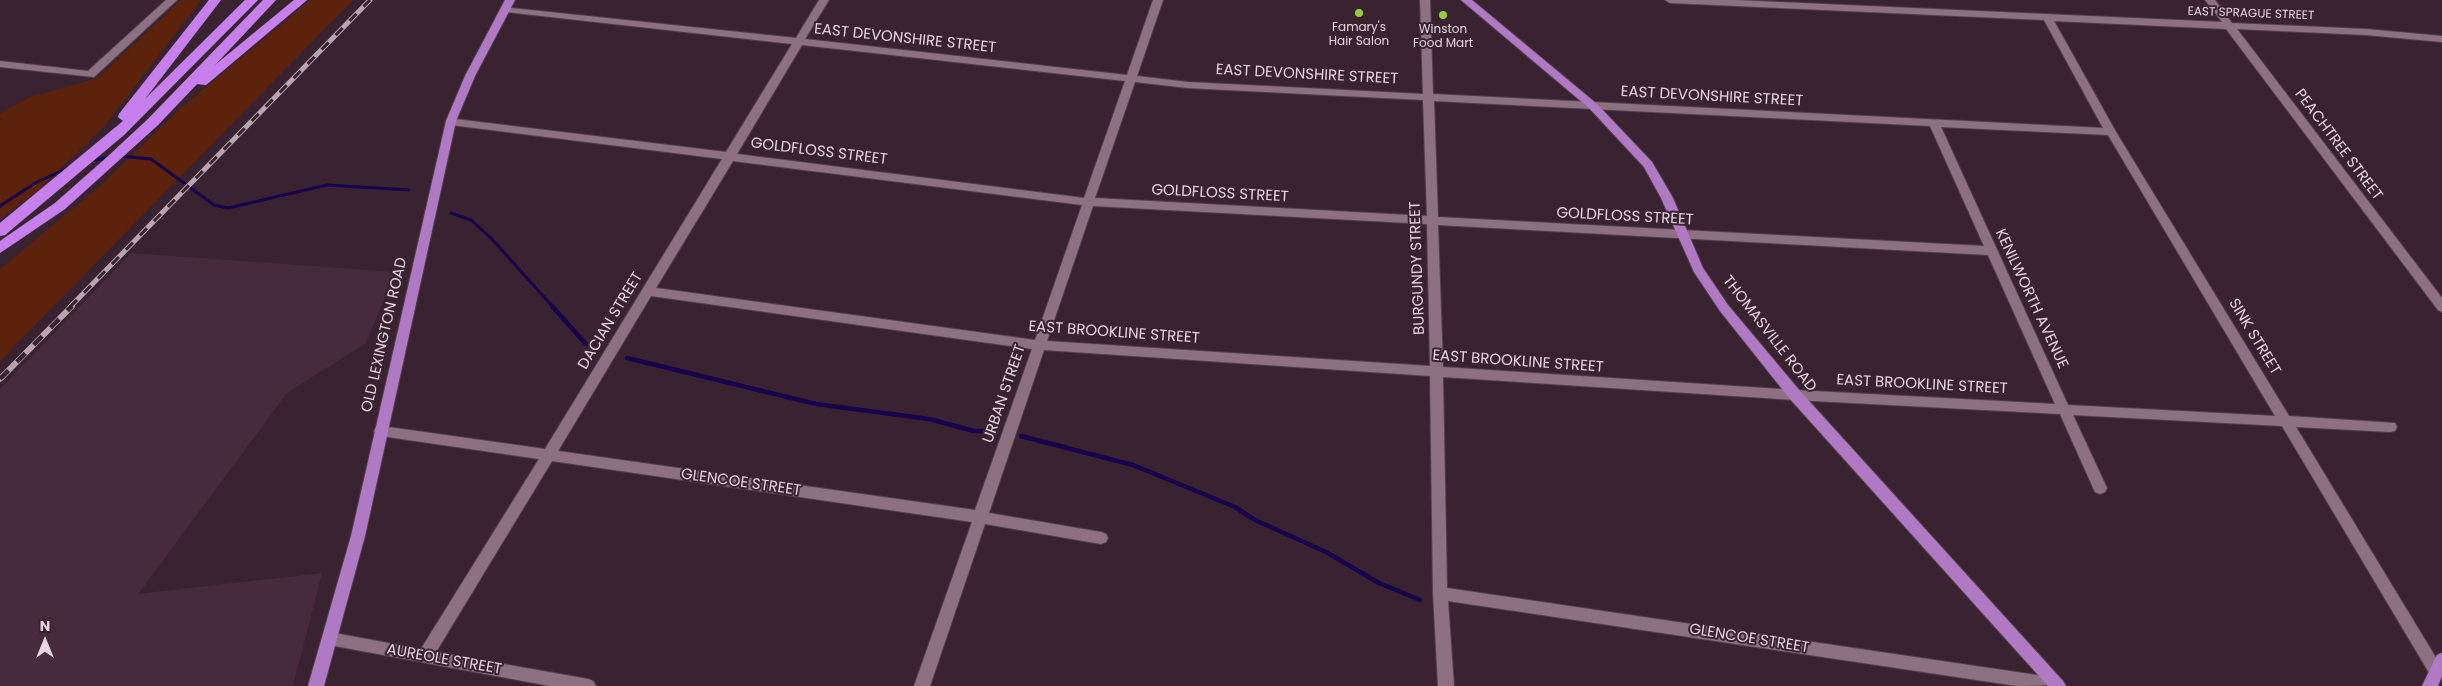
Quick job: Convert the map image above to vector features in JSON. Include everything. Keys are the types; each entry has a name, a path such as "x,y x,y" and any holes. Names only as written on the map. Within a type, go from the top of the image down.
{"highway":[{"path":"114,133 215,0"},
{"path":"0,231 72,174 252,0"},
{"path":"0,249 60,206 111,161 153,122 270,0"},
{"path":"153,122 301,0"}],"main road":[{"name":"THOMASVILLE ROAD","path":"1466,0 1593,106 1648,165 1666,198 1698,269 1724,308 1795,395 2058,686"},
{"name":"OLD LEXINGTON ROAD","path":"316,686 358,536 451,120 462,91 508,4"},
{"path":"2430,686 2439,666"}],"street":[{"path":"0,64 90,75 172,0"},
{"name":"DACIAN STREET","path":"424,657 549,455 824,0"},
{"name":"URBAN STREET","path":"922,686 1158,0"},
{"name":"BURGUNDY STREET","path":"1425,0 1430,96 1440,592 1446,686"},
{"name":"EAST SPRAGUE STREET","path":"1670,0 2366,32 2442,39"},
{"name":"PEACHTREE STREET","path":"2210,0 2442,307"},
{"name":"EAST DEVONSHIRE STREET","path":"508,4 799,43 1188,85 2110,132"},
{"name":"SINK STREET","path":"2047,17 2110,132 2286,422 2439,666"},
{"name":"GOLDFLOSS STREET","path":"451,120 1088,202 1992,251"},
{"name":"KENILWORTH AVENUE","path":"1933,122 2100,488"},
{"name":"EAST BROOKLINE STREET","path":"648,291 1039,345 1437,373 1795,395 2390,427"},
{"name":"GLENCOE STREET","path":"381,430 980,517 1101,538"},
{"name":"GLENCOE STREET","path":"1440,592 2058,686"},
{"name":"AUREOLE STREET","path":"329,638 588,686"}],"shaded area":[{"path":"181,0 201,0 103,128 36,192 0,219 0,114 28,98 98,78"},
{"path":"311,0 353,0 0,361 0,269 99,187 181,108"},
{"path":"131,253 395,272 366,343 287,393 138,594 322,573 293,686 0,686 0,389"}],"waterway":[{"path":"120,156 151,159 214,205 228,208 327,185 409,190"},
{"path":"91,161 111,157"},
{"path":"0,206 37,182 68,168"},
{"path":"451,213 471,220 491,238 553,307"},
{"path":"552,306 586,344"},
{"path":"627,358 816,404 929,419 974,431 984,431"},
{"path":"1021,436 1133,465 1235,507 1255,520 1326,552 1379,583 1420,600"}],"railway":[{"path":"70,307 370,0"},
{"path":"0,379 72,306"}],"place":[{"name":"Famary's Hair Salon","path":"1359,13"},
{"name":"Winston Food Mart","path":"1443,15"}]}
